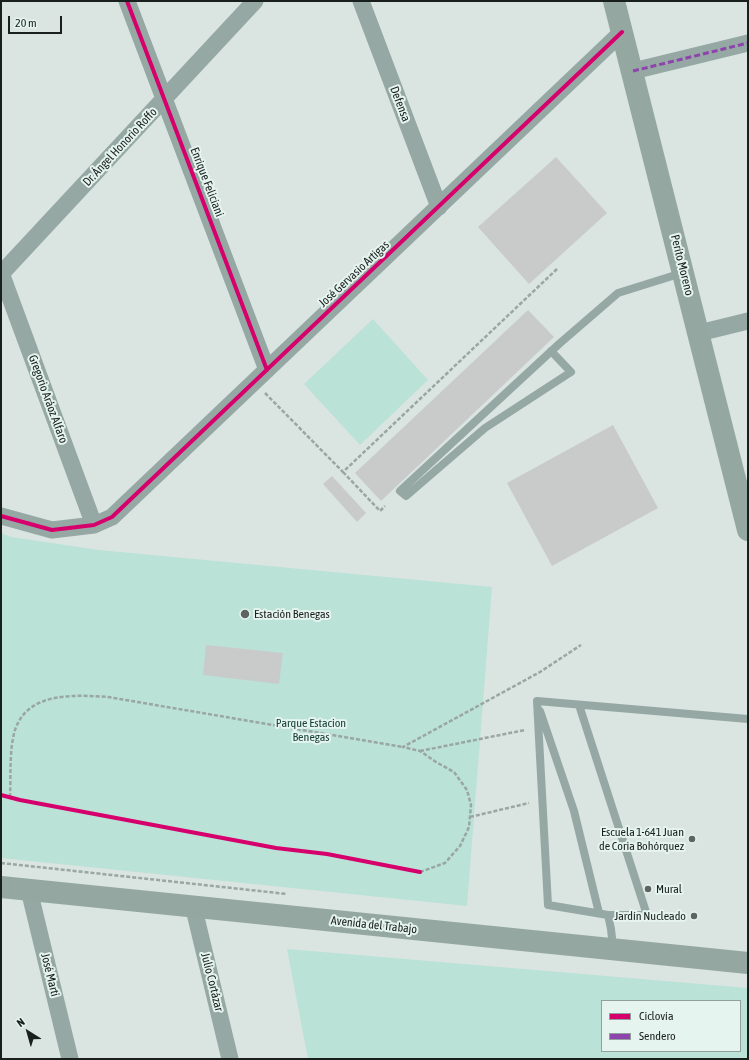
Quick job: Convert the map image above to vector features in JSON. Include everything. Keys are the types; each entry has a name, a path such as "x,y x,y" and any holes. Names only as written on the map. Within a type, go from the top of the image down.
{"main road":[{"name":"Perito Moreno","path":"614,1 633,71 748,530"},
{"name":"Avenida del Trabajo","path":"1,887 193,905 748,963"}],"street":[{"name":"Enrique Feliciani","path":"127,1 268,370"},
{"name":"Dr. Ángel Honorio Roffo","path":"1,274 256,1"},
{"name":"Defensa","path":"361,1 439,208"},
{"name":"José Gervasio Artigas","path":"1,516 52,530 94,525 112,517 439,208 622,32"},
{"path":"633,71 748,43"},
{"name":"Gregorio Aráoz Alfaro","path":"1,274 94,525"},
{"path":"699,333 748,321"},
{"name":"José Marti","path":"29,890 70,1059"},
{"name":"Julio Cortázar","path":"193,905 230,1059"}],"lane":[{"path":"551,351 571,372 485,428 406,496 400,491 551,351 618,292 683,273"},
{"path":"537,701 548,904 608,915 646,915 579,704"},
{"path":"537,701 748,719"},
{"path":"537,701 574,811 598,913"},
{"path":"608,915 613,950"}],"path":[{"path":"343,472 557,269"},
{"path":"271,400 380,511 385,506"},
{"path":"403,746 540,672 581,645"},
{"path":"15,799 7,797 15,730 25,712 46,699 73,695 108,697 403,746 420,751 454,772 467,790 471,805 469,827 460,846 445,863 420,872 412,871"},
{"path":"420,751 539,727"},
{"path":"470,817 542,800"}],"green space":[{"path":"373,319 428,380 360,445 304,384"},
{"name":"Parque Estacion Benegas","path":"1,533 11,537 99,550 492,587 467,906 1,858"},
{"path":"287,949 748,988 748,1059 308,1059"}],"building":[{"path":"556,157 607,213 529,284 478,227"},
{"path":"528,310 554,337 381,501 355,473"},
{"path":"613,425 658,508 552,566 507,483"},
{"path":"332,476 366,513 357,522 323,484"},
{"name":"Estación Benegas","path":"206,645 283,653 279,684 203,675"}],"marked path":[{"path":"633,71 748,43"}],"cycle path":[{"path":"127,1 267,370"},
{"path":"1,516 52,530 94,525 112,517 622,32"},
{"path":"1,795 20,800 276,848 327,854 420,872"}],"place":[{"name":"Estación Benegas","path":"245,614"},
{"name":"Escuela 1-641 Juan de Coria Bohórquez","path":"692,839"},
{"name":"Mural","path":"648,889"},
{"name":"Jardín Nucleado","path":"694,916"}]}
